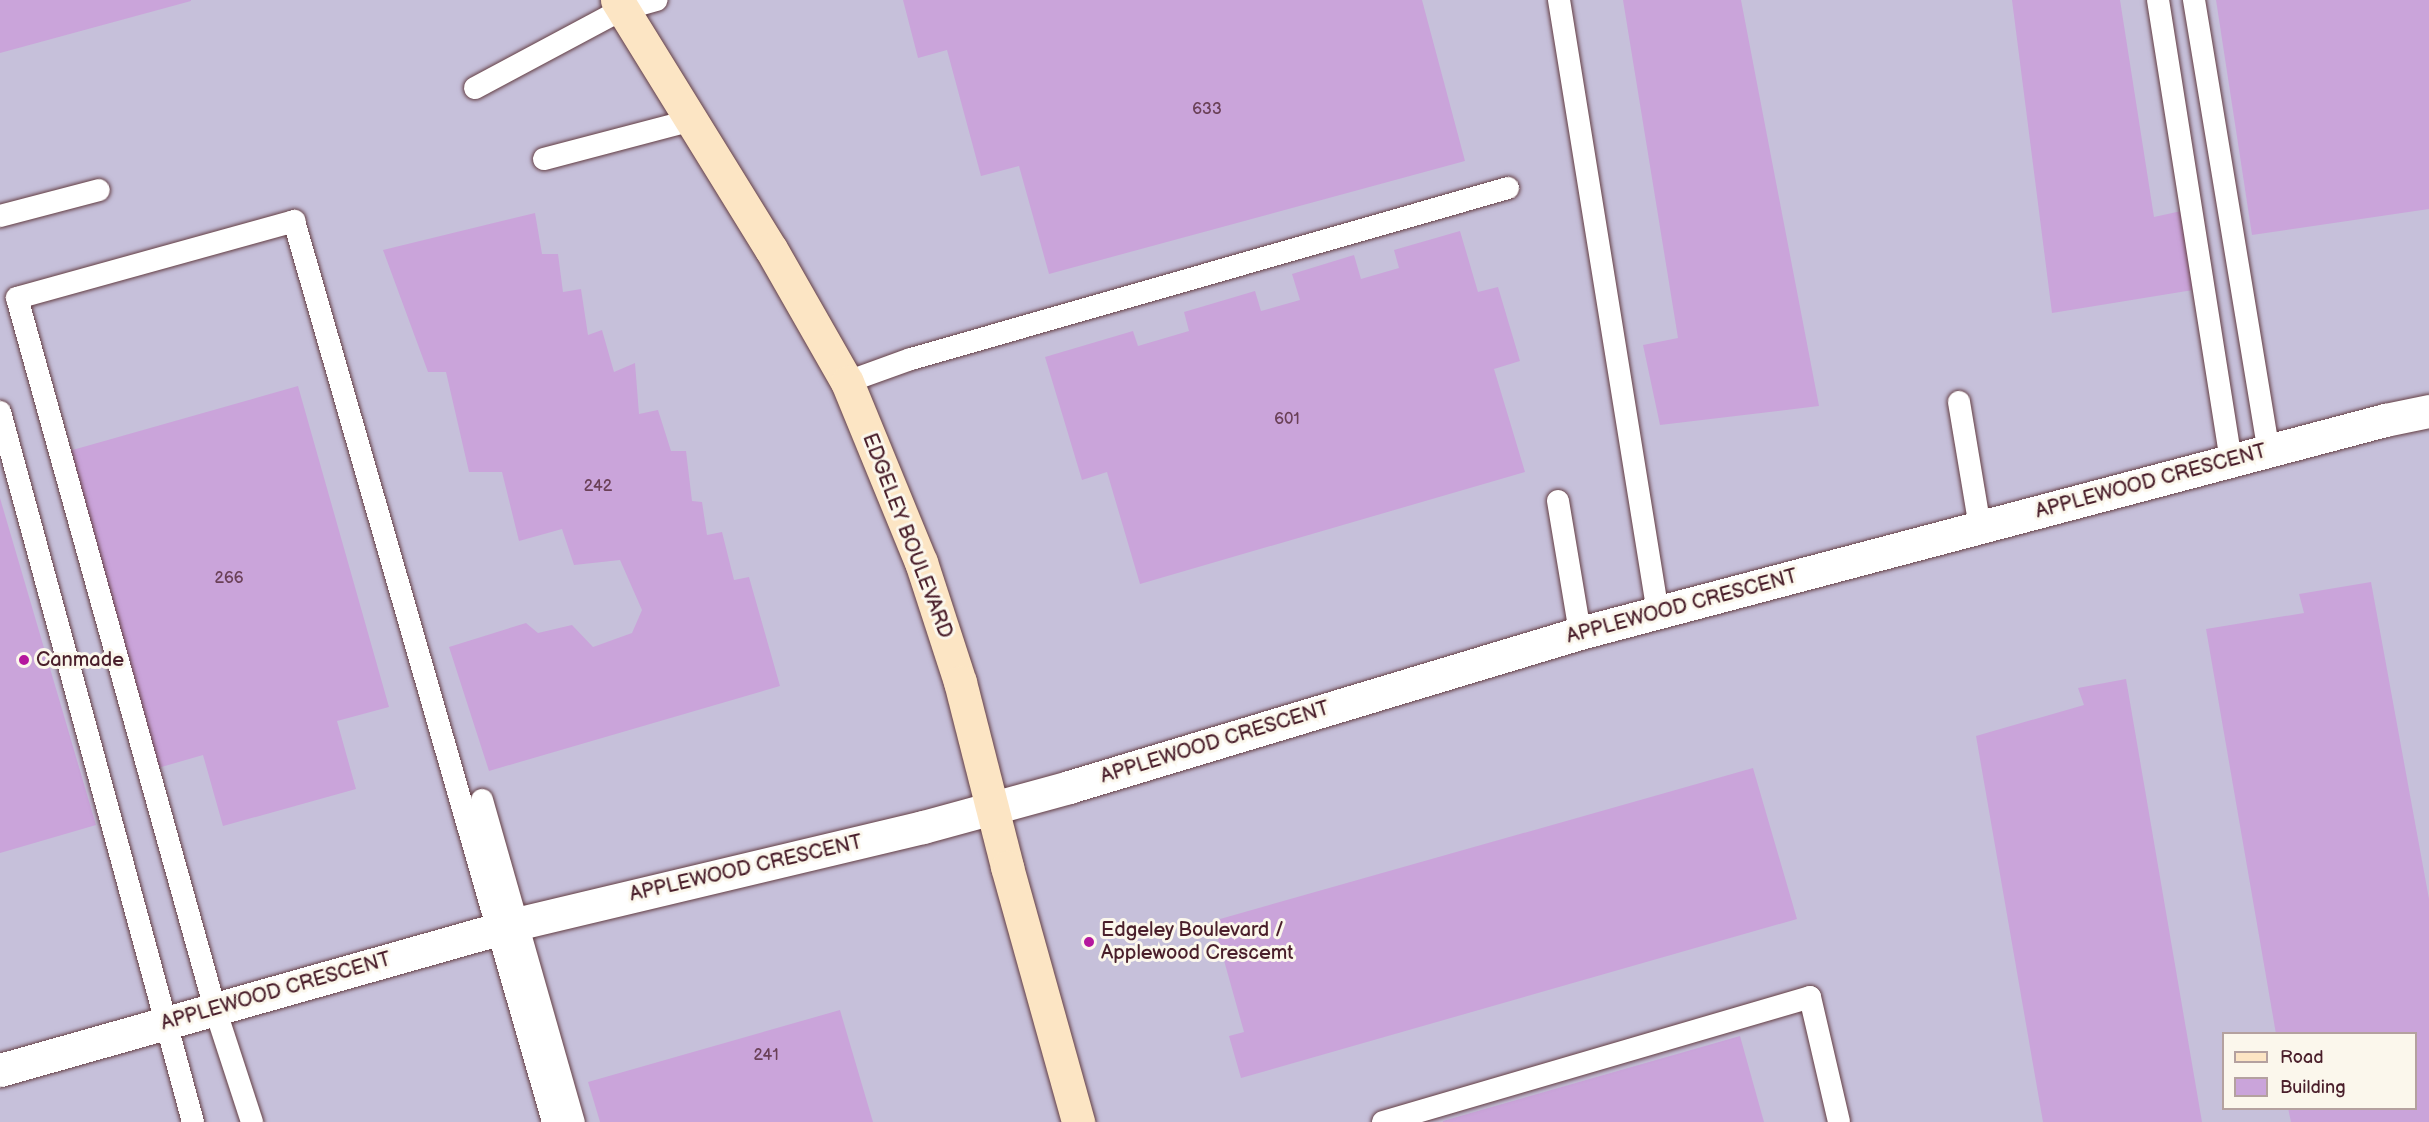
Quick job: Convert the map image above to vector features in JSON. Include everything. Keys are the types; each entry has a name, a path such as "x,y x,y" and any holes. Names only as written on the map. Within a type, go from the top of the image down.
{"street":[{"name":"EDGELEY BOULEVARD","path":"619,5 689,121 771,249 848,382 921,562 960,682 1078,1122"},
{"name":"APPLEWOOD CRESCENT","path":"0,1070 506,927 912,830 992,808 1580,633 2231,460 2429,411"}],"lane":[{"path":"475,88 619,5 657,0"},
{"path":"1559,0 1658,613"},
{"path":"2158,0 2231,460"},
{"path":"2194,0 2269,451"},
{"path":"544,159 689,121"},
{"path":"848,382 911,359 1508,188"},
{"path":"0,216 99,190"},
{"path":"252,1122 215,1009 17,298 294,221 506,927 574,1122"},
{"path":"1959,402 1980,527"},
{"path":"0,412 192,1122"},
{"path":"1558,501 1580,633"},
{"path":"482,800 506,927 553,1122"},
{"path":"1383,1122 1810,997 1839,1122"}],"shaded area":[{"path":"0,0 2429,0 2429,1122 0,1122"}],"building":[{"path":"0,0 191,0 191,1 0,53"},
{"path":"903,0 1422,0 1465,161 1049,274 1019,166 981,176 947,50 918,58"},
{"path":"1623,0 1741,0 1819,406 1660,425 1643,345 1678,338"},
{"path":"2012,0 2120,0 2154,217 2186,210 2199,289 2052,313"},
{"path":"2216,0 2429,0 2429,209 2252,235"},
{"path":"535,213 542,254 558,254 563,292 581,289 588,335 602,330 614,372 635,363 639,414 658,410 671,451 686,451 692,501 702,502 707,535 722,532 734,580 749,577 780,686 489,771 449,647 526,623 538,633 572,625 593,647 632,633 642,610 620,560 574,565 562,529 519,541 502,472 469,472 446,372 428,372 383,250"},
{"path":"1460,231 1478,292 1498,287 1520,361 1494,369 1525,472 1140,584 1107,472 1082,480 1045,357 1133,331 1138,346 1189,331 1184,312 1255,291 1261,311 1300,300 1292,274 1354,255 1361,279 1399,268 1394,250"},
{"path":"298,386 389,707 337,721 356,789 223,826 203,755 158,768 69,451"},
{"name":"Canmade","path":"0,498 96,825 0,853"},
{"path":"2371,582 2429,899 2429,1122 2291,1122 2288,1110 2417,1110 2417,1032 2276,1032 2206,629 2304,613 2299,594"},
{"path":"2126,679 2202,1122 2043,1122 1976,736 2084,705 2078,688"},
{"path":"1753,768 1797,919 1241,1078 1229,1036 1244,1032 1213,921"},
{"path":"840,1010 873,1122 600,1122 588,1082"},
{"path":"1740,1036 1764,1122 1443,1122 1443,1121"}],"place":[{"name":"Canmade","path":"24,660"},
{"name":"Edgeley Boulevard / Applewood Crescemt","path":"1089,942"}]}
